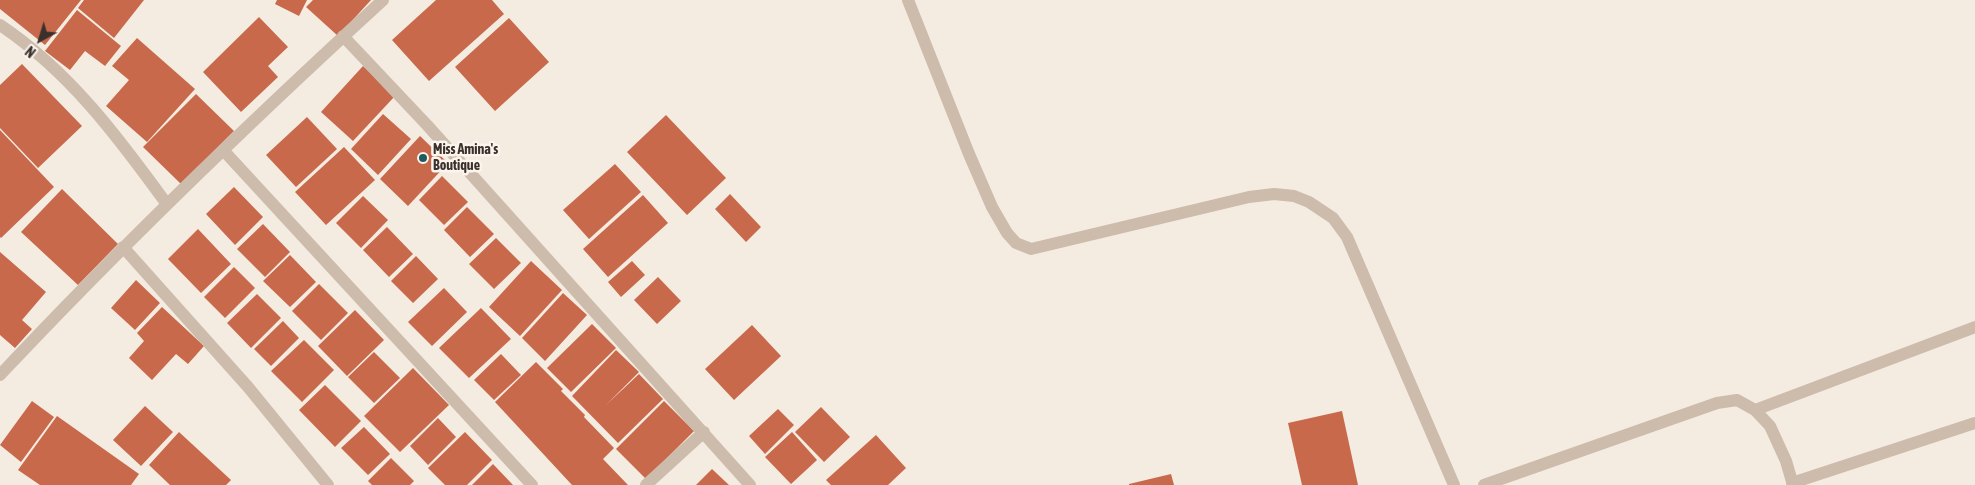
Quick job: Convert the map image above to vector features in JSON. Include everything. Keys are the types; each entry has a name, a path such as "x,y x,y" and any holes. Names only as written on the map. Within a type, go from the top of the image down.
{"street":[{"path":"0,376 166,203 224,151 383,0"},
{"path":"908,0 992,207 1016,243 1031,249 1249,197 1274,194 1294,196 1309,202 1333,218 1347,237 1454,485"},
{"path":"0,25 61,74 100,115 166,203"},
{"path":"343,36 427,125 750,485"},
{"path":"224,151 532,485"},
{"path":"123,247 248,386 328,485"},
{"path":"1755,410 1975,327"},
{"path":"1484,485 1717,402 1737,400 1755,410 1770,426 1786,461 1793,484 1975,423"},
{"path":"646,485 704,432"}],"building":[{"path":"0,0 81,0 45,45 0,9"},
{"path":"84,0 144,0 114,38 78,8"},
{"path":"277,0 307,0 299,16 275,4"},
{"path":"313,0 371,0 338,36 306,7"},
{"path":"436,0 492,0 504,14 429,81 392,40"},
{"path":"77,10 121,46 105,66 85,51 70,70 45,51"},
{"path":"259,17 288,47 268,66 278,77 241,112 203,72"},
{"path":"509,18 549,62 495,111 455,67"},
{"path":"137,38 195,89 147,142 106,106 129,80 112,66"},
{"path":"22,64 82,126 38,168 0,128 0,85"},
{"path":"363,66 395,96 353,141 321,112"},
{"path":"196,94 234,131 181,184 143,147"},
{"path":"383,114 411,139 378,175 351,149"},
{"path":"666,115 726,178 687,215 627,152"},
{"path":"307,117 337,149 296,187 266,155"},
{"path":"0,130 54,187 1,238 0,237"},
{"path":"420,136 448,163 408,206 380,179"},
{"path":"344,147 375,180 326,225 295,192"},
{"path":"615,164 641,192 589,239 563,210"},
{"path":"442,176 468,202 444,225 419,200"},
{"path":"234,187 263,217 235,245 206,214"},
{"path":"62,189 118,244 78,285 21,232"},
{"path":"730,194 761,227 746,242 715,209"},
{"path":"643,195 668,223 608,277 583,249"},
{"path":"363,196 388,220 361,248 336,223"},
{"path":"467,207 494,234 470,257 444,230"},
{"path":"263,224 290,252 265,277 237,249"},
{"path":"387,227 413,254 389,277 363,250"},
{"path":"198,229 231,264 201,293 168,259"},
{"path":"496,238 521,263 494,289 469,264"},
{"path":"0,252 46,292 22,320 32,329 15,348 0,335"},
{"path":"290,255 316,282 290,307 263,281"},
{"path":"416,256 438,279 413,303 391,281"},
{"path":"531,261 562,290 520,336 489,307"},
{"path":"632,261 645,275 621,297 608,282"},
{"path":"234,267 255,288 225,318 204,297"},
{"path":"658,277 681,301 657,324 634,300"},
{"path":"136,280 160,303 135,330 111,308"},
{"path":"319,284 348,313 321,340 292,311"},
{"path":"444,288 467,312 432,346 408,322"},
{"path":"563,293 587,315 545,361 522,338"},
{"path":"257,294 281,318 251,348 227,323"},
{"path":"162,307 204,346 188,364 176,354 152,380 129,358 144,341 137,333"},
{"path":"481,308 511,339 469,378 439,348"},
{"path":"355,310 384,340 347,376 318,346"},
{"path":"283,321 299,338 271,366 254,349"},
{"path":"592,324 616,348 571,392 547,368"},
{"path":"752,325 781,356 734,400 705,369"},
{"path":"304,340 334,370 302,402 271,371"},
{"path":"616,350 639,372 606,405 639,374 663,399 618,443 572,396"},
{"path":"374,352 400,378 374,403 348,377"},
{"path":"501,354 521,375 494,400 474,380"},
{"path":"536,362 563,389 561,391 614,448 603,459 628,485 572,485 495,402"},
{"path":"413,368 449,405 400,452 364,416"},
{"path":"325,385 361,421 335,447 299,410"},
{"path":"32,401 54,417 21,462 0,445"},
{"path":"664,401 694,431 646,479 616,449"},
{"path":"145,406 173,432 141,466 113,440"},
{"path":"821,407 850,437 824,462 795,432"},
{"path":"778,409 794,425 765,454 749,436"},
{"path":"1342,411 1358,485 1302,485 1288,423"},
{"path":"57,416 139,474 131,485 40,485 18,470"},
{"path":"438,418 456,437 428,465 410,446"},
{"path":"364,427 390,454 368,475 341,448"},
{"path":"179,432 231,480 226,485 170,485 149,465"},
{"path":"465,432 492,460 467,485 445,485 428,468"},
{"path":"792,432 817,460 791,484 765,457"},
{"path":"876,435 906,468 888,485 831,485 826,480"},
{"path":"391,458 414,481 410,485 372,485 368,481"},
{"path":"493,464 513,485 472,485"},
{"path":"712,469 729,485 696,485"},
{"path":"1171,474 1174,485 1129,485 1129,484"}],"place":[{"name":"Miss Amina's Boutique","path":"423,158"}]}
